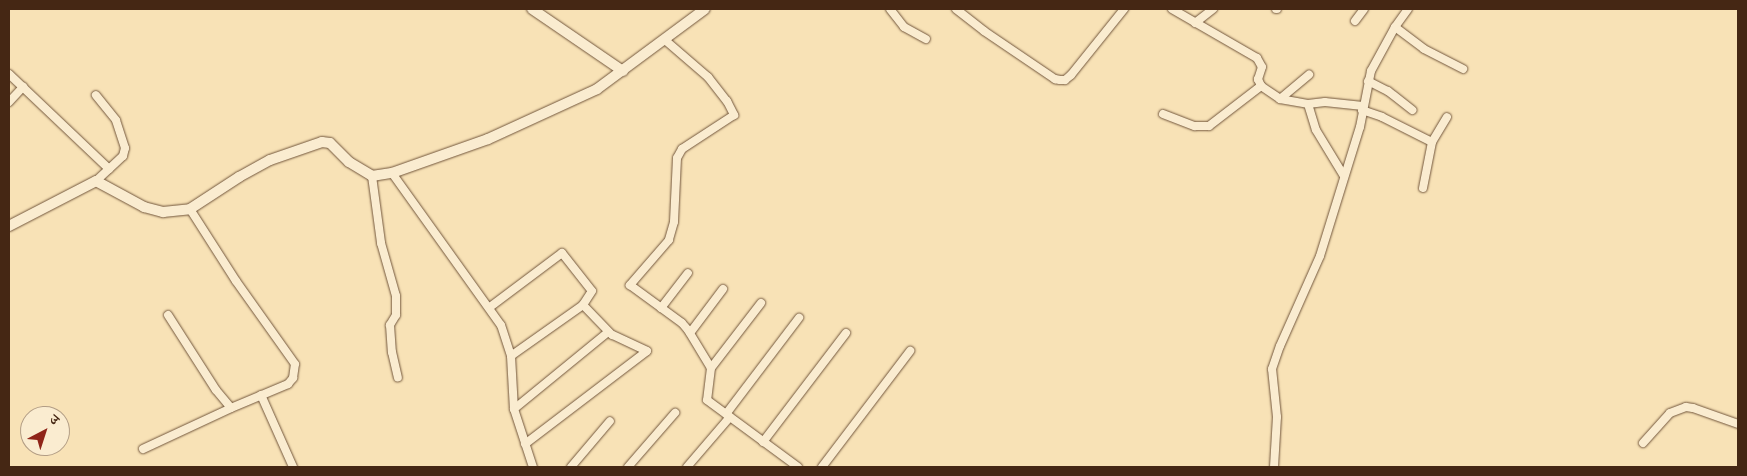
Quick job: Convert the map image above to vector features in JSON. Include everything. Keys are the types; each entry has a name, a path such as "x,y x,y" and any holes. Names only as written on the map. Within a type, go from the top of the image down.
{"street":[{"path":"532,9 623,71"},
{"path":"96,181 144,207 163,212 190,209 239,177 270,160 322,142 330,143 349,162 372,176 392,173 488,139 584,96 623,71 705,9"},
{"path":"890,9 904,27 926,39"},
{"path":"956,9 1055,80 1066,80 1071,75 1124,9"},
{"path":"1172,9 1256,58 1262,67 1258,79 1261,86 1280,99 1308,104 1325,102 1362,108 1432,142"},
{"path":"1195,23 1213,9"},
{"path":"1355,21 1364,9"},
{"path":"1274,467 1277,417 1272,369 1280,346 1320,256 1336,198 1360,127 1362,108 1371,70 1395,27 1408,9"},
{"path":"1395,27 1424,49 1463,69"},
{"path":"665,40 708,77 727,101 734,114 682,149 677,158 674,222 668,240 630,285 682,323 711,368"},
{"path":"9,74 110,169"},
{"path":"1280,99 1309,75"},
{"path":"1368,81 1388,91 1412,110"},
{"path":"1163,114 1194,126 1209,126 1261,86"},
{"path":"9,102 23,87"},
{"path":"9,226 96,181 123,156 125,148 116,120 96,95"},
{"path":"1308,104 1316,130 1344,176"},
{"path":"1423,188 1432,142 1446,117"},
{"path":"392,173 421,216 490,307 501,325 511,356 514,410 534,467"},
{"path":"372,176 381,243 396,296 396,315 390,325 392,352 398,377"},
{"path":"143,449 288,384 295,373 295,364 236,281 190,209"},
{"path":"490,307 562,253 586,281 592,292 583,305 511,356"},
{"path":"662,308 688,273"},
{"path":"690,333 724,289"},
{"path":"761,303 711,368 707,400 798,467"},
{"path":"525,444 646,351 608,332 583,305"},
{"path":"168,315 216,390 231,408"},
{"path":"687,467 728,415 799,318"},
{"path":"514,410 608,332"},
{"path":"763,442 846,333"},
{"path":"822,467 910,351"},
{"path":"261,395 293,467"},
{"path":"1643,442 1670,413 1686,407 1738,424"},
{"path":"628,467 675,414"},
{"path":"571,467 610,421"}]}
